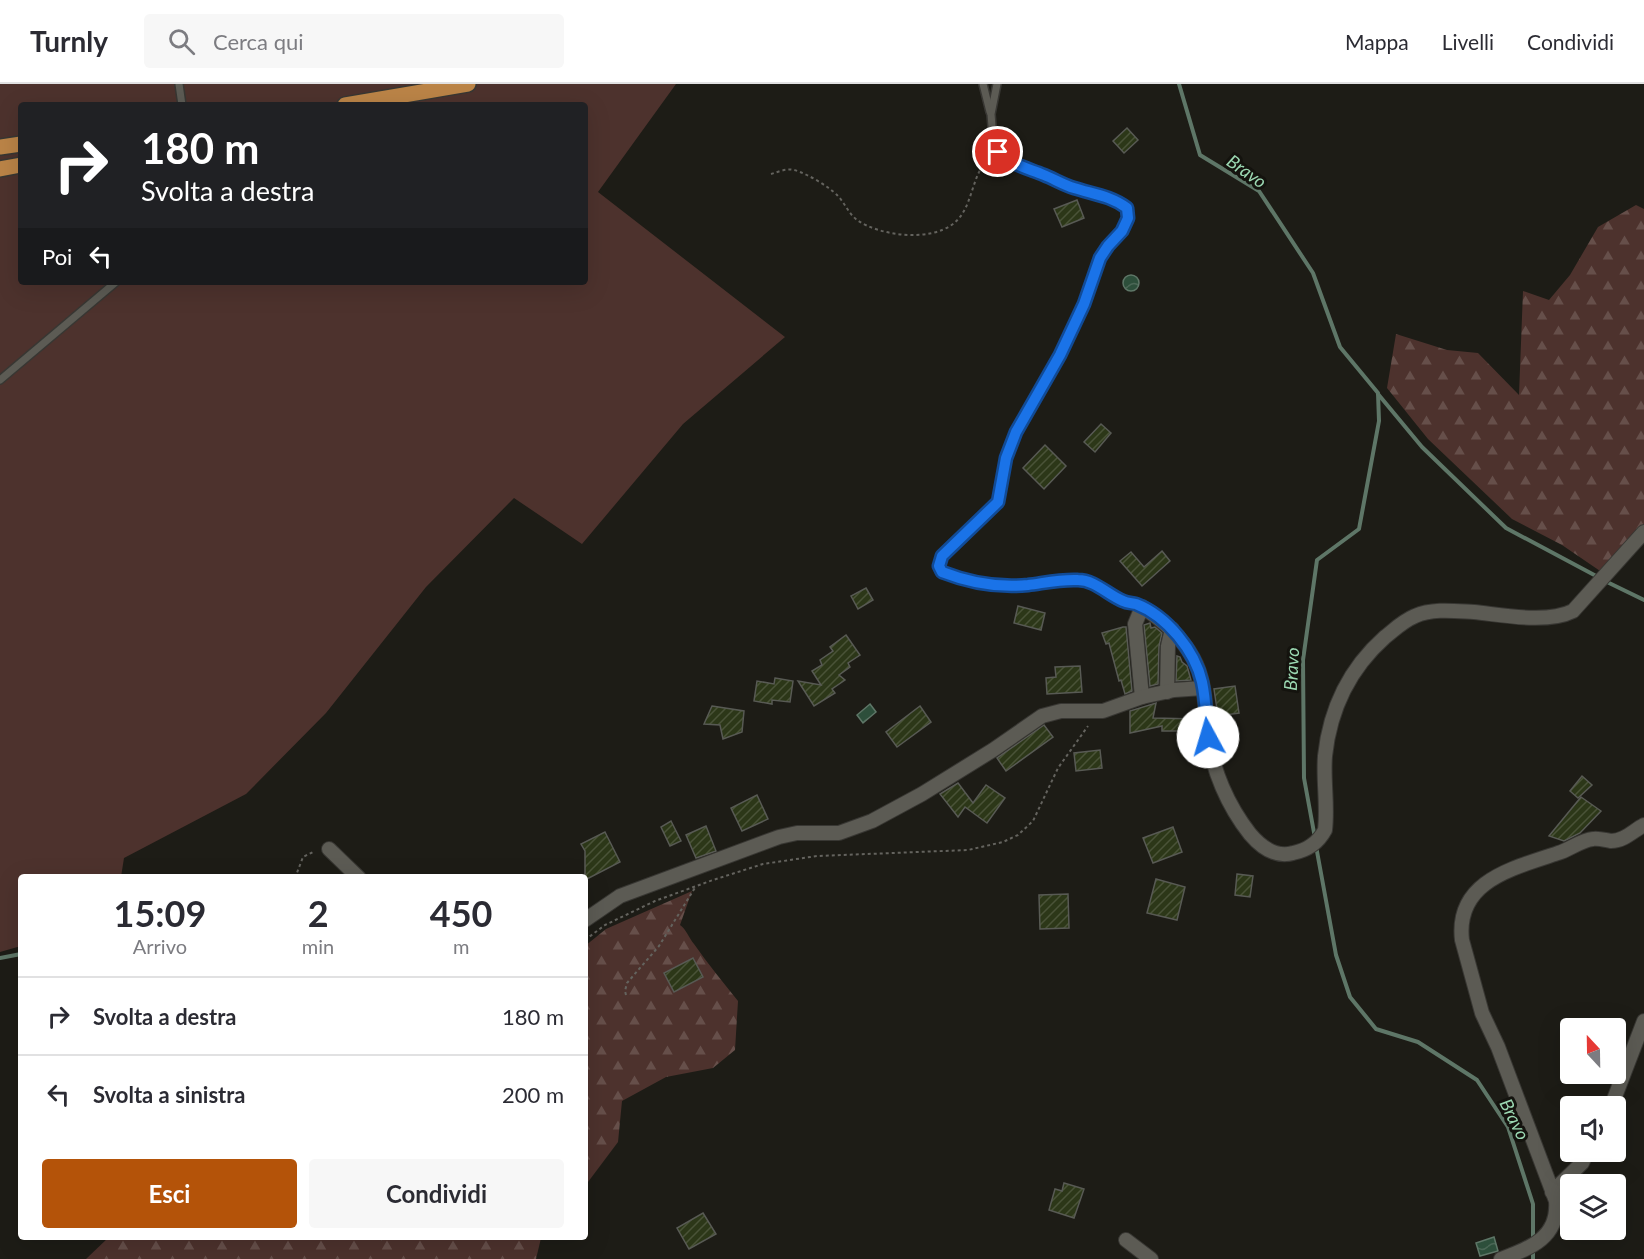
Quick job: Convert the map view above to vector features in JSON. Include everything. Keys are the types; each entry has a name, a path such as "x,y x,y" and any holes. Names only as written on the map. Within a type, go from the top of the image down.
{"main road":[{"path":"361,102 468,84"},
{"path":"0,147 18,144"},
{"path":"0,169 18,166"}],"street":[{"path":"1142,697 1135,624 1142,607 1172,629 1193,658 1203,688 1208,737 1214,760 1227,798 1243,824 1256,841 1267,850 1278,854 1301,851 1315,843 1325,830 1325,759 1334,711 1346,683 1372,649 1402,623 1416,615 1434,611 1540,617 1562,616 1573,611 1644,532"},
{"path":"1167,692 1168,646 1172,629"},
{"path":"588,918 620,896 779,837 797,833 839,833 872,821 942,782 1042,716 1060,711 1103,711 1142,697 1203,688"},
{"path":"1501,1259 1537,1242 1553,1225 1557,1214 1552,1192 1498,1047 1482,1013 1462,940 1462,917 1474,893 1496,876 1592,839 1613,841 1622,839 1644,825"},
{"path":"329,849 355,874"},
{"path":"1615,1096 1644,1021"},
{"path":"1552,1192 1582,1162"},
{"path":"1126,1240 1151,1259"}],"lane":[{"path":"179,84 182,102"},
{"path":"983,84 991,114 993,139 998,152 1019,167 1040,173 1072,188 1118,201 1127,208 1128,218 1122,231 1100,258 1084,304 1060,355 1016,432 1006,458 998,502 942,556 939,566 942,572 951,576 977,583 1002,586 1081,580 1096,585 1123,601 1142,607"},
{"path":"991,114 997,84"},
{"path":"0,380 112,285"}],"path":[{"path":"771,174 793,170 830,188 850,214 870,226 897,234 929,235 954,223 964,210 978,174 988,159 998,152"},
{"path":"588,938 605,925 655,902 763,864 817,856 968,850 1003,842 1018,835 1033,821 1067,753 1085,729 1103,711"},
{"path":"297,874 303,857 317,850 329,849"},
{"path":"626,995 627,984 659,946 696,886"}],"green space":[{"path":"0,84 676,84 598,192 785,337 683,424 582,544 514,498 426,587 326,713 246,794 124,858 121,874 18,874 18,947 0,952"},
{"path":"1636,205 1644,209 1644,532 1606,575 1562,545 1512,519 1428,439 1387,388 1396,334 1447,350 1478,353 1519,395 1523,291 1549,300 1570,275 1598,227"},
{"path":"692,891 680,925 738,1001 735,1050 713,1068 666,1077 622,1101 618,1142 588,1182 588,944 606,929"},
{"path":"106,1240 541,1240 536,1259 86,1259"}],"water":[{"path":"1128,275 1134,275 1139,283 1137,289 1128,291 1123,286 1123,280"},
{"path":"870,704 876,712 863,723 857,715"},
{"path":"1494,1237 1498,1251 1480,1256 1476,1243"}],"building":[{"path":"1127,128 1138,140 1124,153 1113,141"},
{"path":"1077,200 1084,218 1062,227 1054,209"},
{"path":"1101,424 1111,433 1095,452 1084,442"},
{"path":"1045,445 1066,466 1044,489 1023,468"},
{"path":"1162,551 1170,561 1142,586 1120,561 1131,552 1144,567"},
{"path":"866,588 873,600 858,609 851,596"},
{"path":"1018,606 1045,613 1041,630 1014,623"},
{"path":"1150,623 1151,628 1155,627 1162,633 1159,646 1158,684 1150,686 1144,625"},
{"path":"1126,627 1132,691 1125,694 1121,680 1119,681 1109,643 1106,644 1102,633"},
{"path":"846,635 860,655 848,663 850,667 839,675 845,680 832,689 835,693 814,706 798,681 821,685 812,671 822,665 820,660 833,651 830,647"},
{"path":"1177,656 1187,666 1191,680 1176,681"},
{"path":"1080,666 1082,692 1047,694 1046,678 1056,677 1055,667"},
{"path":"775,678 793,681 790,702 772,700 772,704 754,701 757,681 774,684"},
{"path":"1235,686 1239,713 1218,716 1214,689"},
{"path":"1156,703 1153,718 1198,719 1199,731 1162,731 1162,726 1130,733 1130,711"},
{"path":"712,706 744,711 742,732 723,739 720,725 704,724"},
{"path":"920,706 931,722 897,747 886,732"},
{"path":"1044,725 1053,737 1006,771 997,758"},
{"path":"1100,750 1102,768 1076,771 1074,753"},
{"path":"1582,776 1592,785 1578,798 1570,791"},
{"path":"958,783 973,803 986,785 1005,798 987,823 965,807 958,817 940,794"},
{"path":"757,795 768,819 742,831 731,808"},
{"path":"1581,797 1601,811 1580,833 1564,841 1549,836"},
{"path":"671,821 681,841 670,846 661,827"},
{"path":"706,826 716,851 696,858 686,835"},
{"path":"1173,827 1182,852 1153,863 1143,838"},
{"path":"605,832 620,862 588,878 588,874 585,874 585,851 581,844"},
{"path":"1237,874 1253,876 1250,897 1235,895"},
{"path":"1156,879 1185,887 1177,920 1147,913"},
{"path":"1068,894 1069,928 1040,929 1039,895"},
{"path":"693,958 703,977 674,992 664,973"},
{"path":"1064,1183 1084,1189 1074,1218 1049,1210 1055,1189 1062,1191"},
{"path":"703,1213 716,1234 689,1249 677,1228"}],"waterway":[{"name":"Bravo","path":"1179,84 1200,155 1259,191 1313,273 1340,347 1378,393 1379,421 1359,529 1317,560 1303,660 1304,778 1315,838"},
{"path":"1378,394 1422,447 1506,528 1598,577"},
{"path":"1605,581 1644,600"},
{"name":"Bravo","path":"1316,846 1336,955 1350,997 1376,1029 1418,1042 1477,1080 1508,1127 1533,1204 1533,1240"},
{"path":"0,958 18,955"},
{"name":"Bravo","path":"1533,1248 1533,1259"}],"route":[{"path":"998,152 1019,167 1040,173 1072,188 1118,201 1127,208 1128,218 1122,231 1100,258 1084,304 1060,355 1016,432 1006,458 998,502 942,556 939,566 942,572 951,576 977,583 1002,586 1081,580 1096,585 1123,601 1137,604 1153,614 1170,626 1193,658 1202,682 1208,737"}]}
